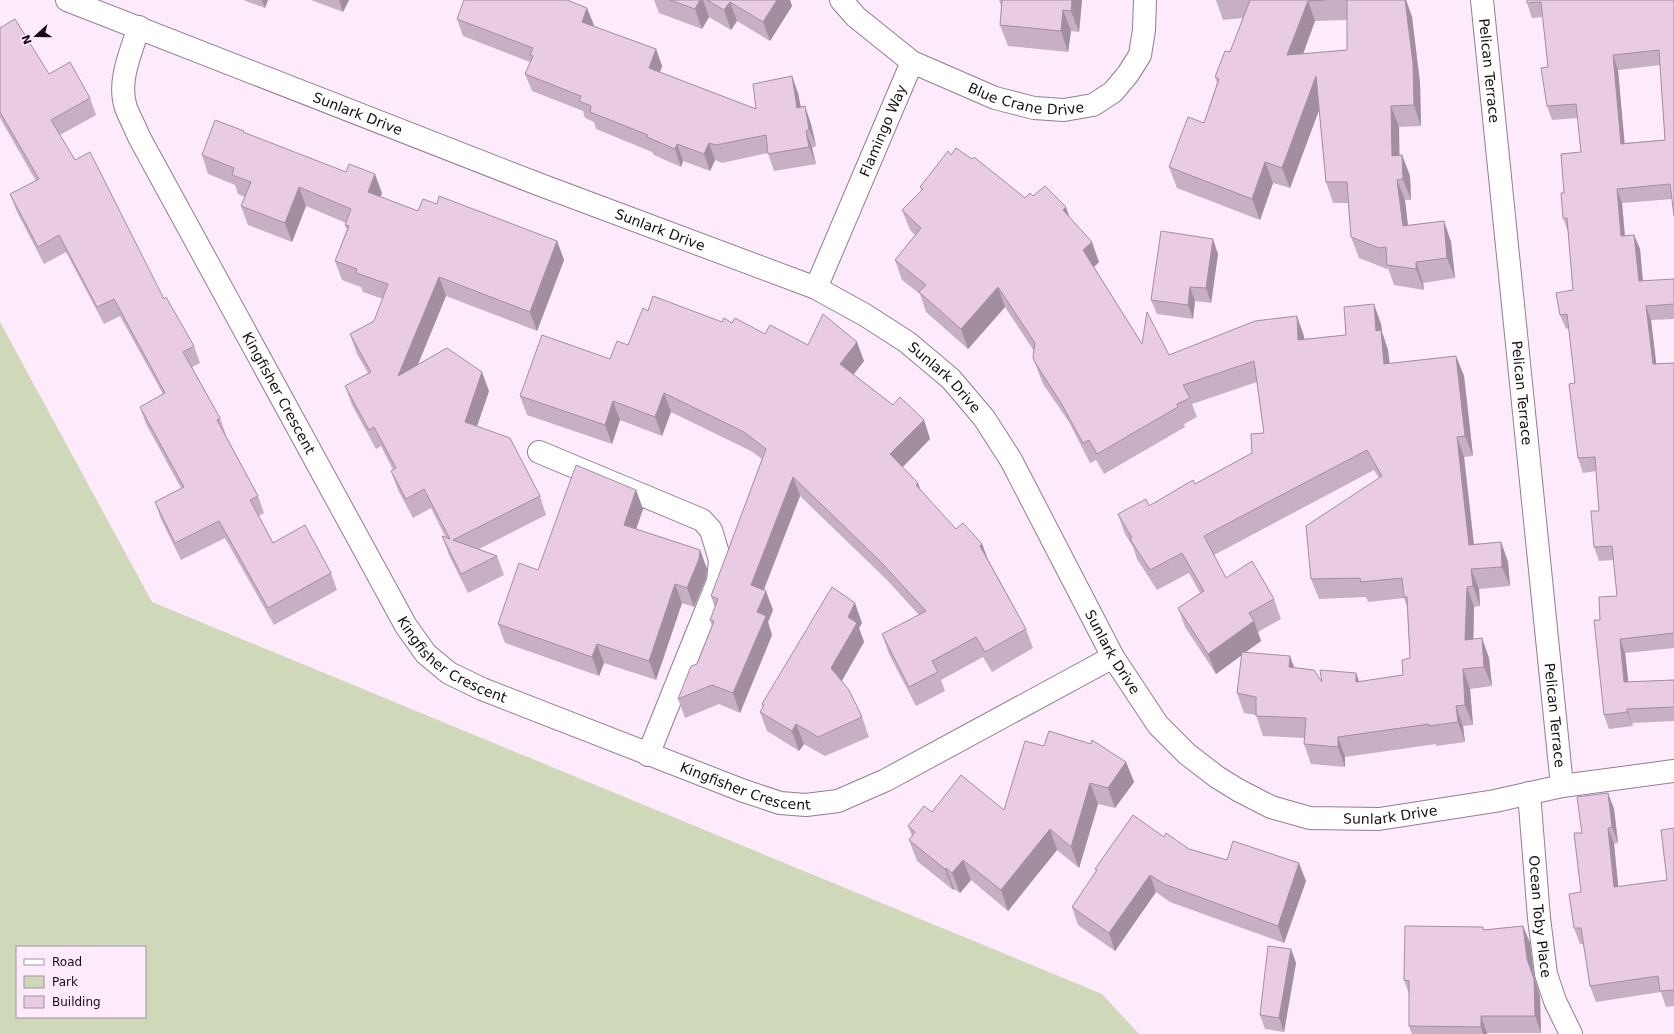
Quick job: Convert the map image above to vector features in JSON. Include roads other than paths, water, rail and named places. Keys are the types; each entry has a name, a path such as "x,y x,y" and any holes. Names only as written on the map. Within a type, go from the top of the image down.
{"street":[{"name":"Sunlark Drive","path":"67,0 538,184 816,288 865,315 907,342 951,379 984,418 1011,460 1113,657 1158,725 1187,754 1228,784 1272,807 1310,818 1379,819 1495,801 1562,786 1674,771"},
{"path":"841,0 856,17 912,62"},
{"name":"Blue Crane Drive","path":"912,62 995,98 1034,108 1064,110 1092,105 1113,92 1128,74 1140,55 1144,30 1145,0"},
{"name":"Pelican Terrace","path":"1482,0 1562,786"},
{"name":"Kingfisher Crescent","path":"139,27 129,58 123,84 126,107 139,137 406,626 426,654 449,673 482,689 738,789 780,803 806,805 838,801 886,780 1113,657"},
{"name":"Flamingo Way","path":"816,288 912,62"},
{"path":"540,452 702,520 711,530 720,560 718,581 648,755"},
{"name":"Ocean Toby Place","path":"1529,793 1539,918 1546,974 1555,1001 1571,1034"}]}
